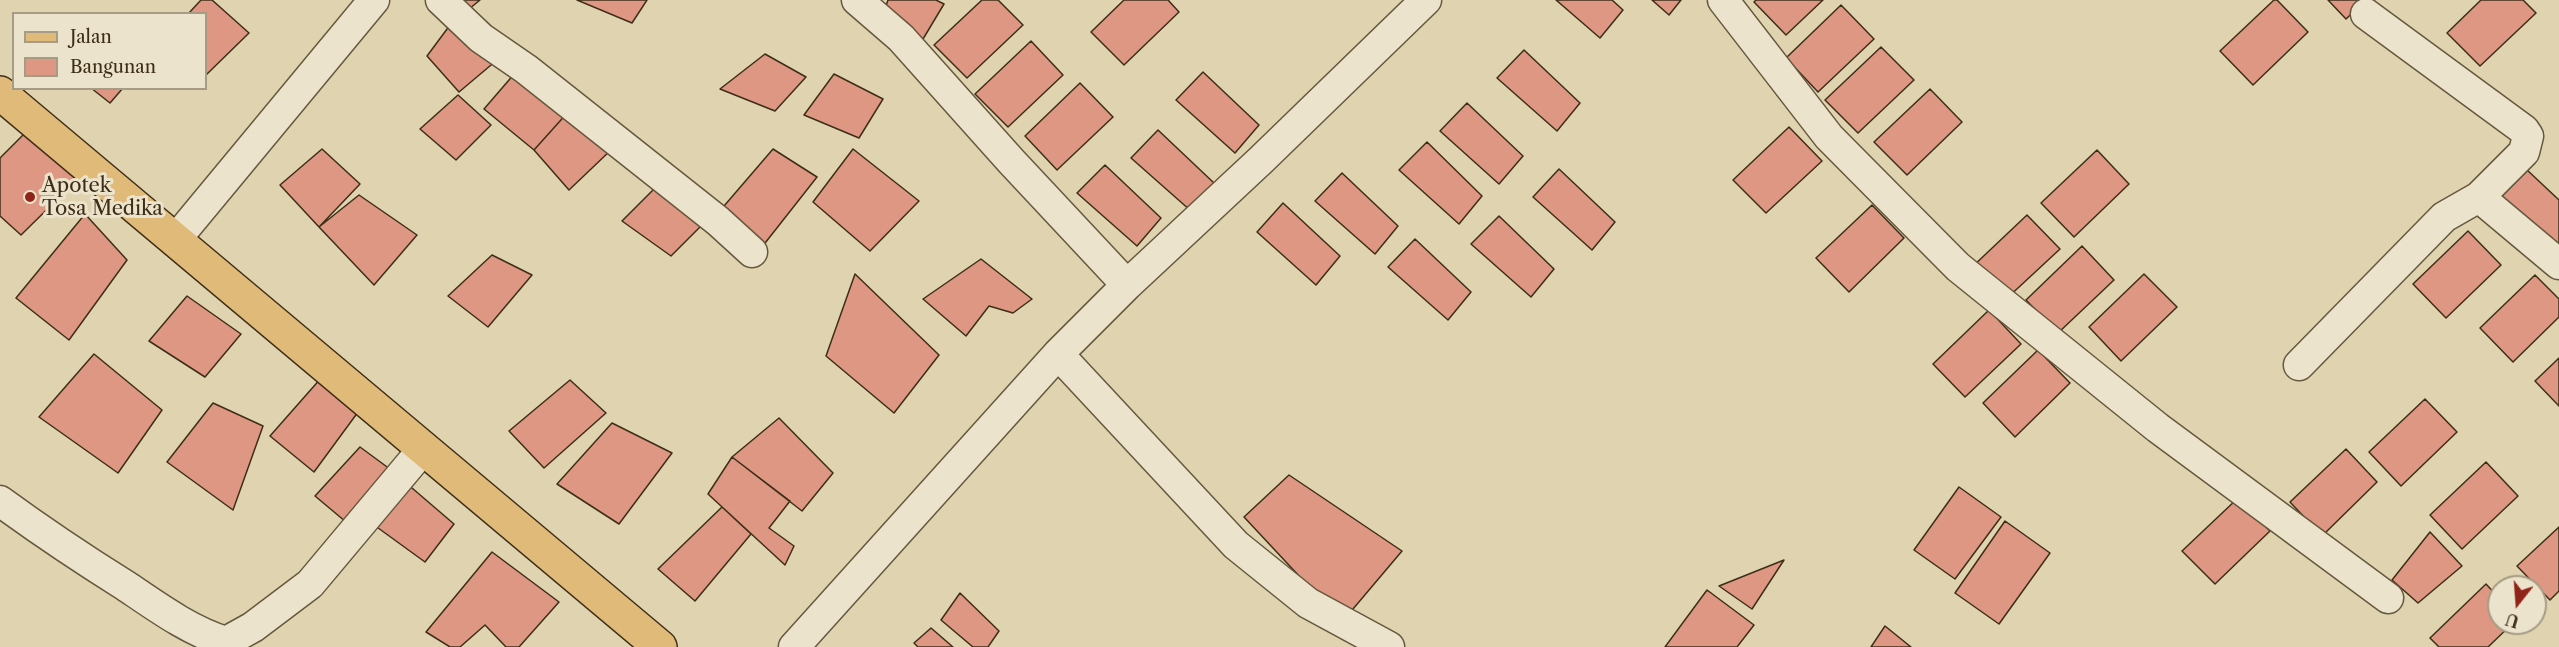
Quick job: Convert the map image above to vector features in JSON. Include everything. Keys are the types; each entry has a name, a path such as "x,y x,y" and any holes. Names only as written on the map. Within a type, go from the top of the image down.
{"main road":[{"path":"0,93 660,647"}],"street":[{"path":"176,239 375,0"},
{"path":"441,0 481,38 526,69 718,221 752,252"},
{"path":"857,0 901,38 1011,161 1127,285"},
{"path":"794,647 1058,354 1127,285 1261,160 1426,0"},
{"path":"1723,0 1829,137 1958,267 2158,428 2388,598"},
{"path":"2299,365 2444,217 2480,197 2524,152 2528,136 2524,130 2366,14"},
{"path":"2480,197 2559,264"},
{"path":"1058,354 1236,545 1308,603 1389,647"},
{"path":"0,501 41,531 154,605 208,637 226,642 253,627 310,584 424,448"}],"building":[{"path":"201,0 212,0 249,33 207,74 207,12 190,12"},
{"path":"448,0 480,0 463,14"},
{"path":"577,0 647,0 632,23"},
{"path":"888,0 936,0 944,4 920,44 883,15"},
{"path":"982,0 998,0 1023,25 967,78 934,45"},
{"path":"1124,0 1168,0 1179,12 1124,65 1091,32"},
{"path":"1556,0 1612,0 1623,10 1600,38"},
{"path":"1652,0 1681,0 1669,15"},
{"path":"1756,0 1823,0 1786,35 1754,2"},
{"path":"2274,0 2277,0 2308,32 2253,85 2220,51"},
{"path":"2328,0 2366,0 2346,19"},
{"path":"2481,0 2523,0 2536,13 2480,66 2447,33"},
{"path":"1841,5 1874,39 1818,92 1786,58"},
{"path":"453,21 497,60 459,92 427,56"},
{"path":"1031,41 1063,75 1008,127 975,94"},
{"path":"1881,47 1914,80 1858,133 1825,100"},
{"path":"1524,50 1580,103 1557,131 1497,78"},
{"path":"765,54 806,77 775,111 720,89"},
{"path":"1203,72 1259,125 1235,153 1176,100"},
{"path":"515,73 569,111 534,150 484,109"},
{"path":"834,74 883,99 859,138 804,115"},
{"path":"1080,83 1113,117 1057,170 1025,136"},
{"path":"1930,89 1962,122 1907,175 1874,142"},
{"path":"94,90 121,90 110,103"},
{"path":"458,95 491,125 456,160 420,129"},
{"path":"1467,103 1523,156 1499,184 1440,131"},
{"path":"569,111 612,149 569,190 534,150"},
{"path":"1789,127 1822,161 1766,213 1733,180"},
{"path":"1158,130 1214,183 1191,211 1131,158"},
{"name":"Apotek Tosa Medika","path":"27,131 79,178 21,235 0,216 0,158"},
{"path":"1427,142 1482,196 1459,224 1399,170"},
{"path":"322,149 360,184 319,227 280,185"},
{"path":"773,149 817,177 758,252 718,213"},
{"path":"853,149 919,201 870,251 813,202"},
{"path":"2097,150 2129,184 2074,237 2041,203"},
{"path":"1105,165 1161,218 1137,246 1077,193"},
{"path":"1559,169 1615,222 1592,250 1533,197"},
{"path":"2526,169 2559,200 2559,250 2499,198"},
{"path":"1342,173 1398,226 1375,254 1315,201"},
{"path":"658,185 702,225 671,256 622,221"},
{"path":"359,195 417,235 374,285 319,227"},
{"path":"1283,203 1340,256 1316,285 1257,232"},
{"path":"1872,205 1904,238 1849,292 1816,258"},
{"path":"85,214 127,260 69,340 16,298"},
{"path":"2027,215 2060,249 2004,301 1971,268"},
{"path":"1499,216 1554,269 1531,297 1471,244"},
{"path":"2468,231 2501,265 2446,318 2413,284"},
{"path":"1415,239 1471,292 1448,320 1388,267"},
{"path":"2082,246 2114,280 2058,333 2026,300"},
{"path":"492,255 532,275 488,327 448,296"},
{"path":"981,259 1032,299 1013,313 989,306 966,336 923,299"},
{"path":"855,274 939,355 894,413 826,356"},
{"path":"2144,274 2177,307 2121,361 2089,327"},
{"path":"2535,275 2559,299 2559,317 2513,362 2480,328"},
{"path":"187,296 241,334 205,377 149,341"},
{"path":"1989,310 2021,344 1965,397 1933,364"},
{"path":"2038,350 2070,383 2015,437 1983,403"},
{"path":"94,354 162,410 118,473 39,417"},
{"path":"2559,358 2559,406 2535,381"},
{"path":"322,377 361,408 314,472 270,436"},
{"path":"570,380 606,413 544,468 509,431"},
{"path":"2425,399 2457,432 2401,486 2369,452"},
{"path":"213,403 263,426 233,510 167,462"},
{"path":"779,418 833,473 802,511 732,457"},
{"path":"612,423 672,453 619,524 557,484"},
{"path":"360,447 398,475 352,527 315,496"},
{"path":"2346,449 2377,482 2322,536 2290,502"},
{"path":"732,457 790,501 769,528 794,546 785,565 708,494"},
{"path":"2486,462 2518,496 2462,549 2430,515"},
{"path":"1289,475 1402,551 1342,622 1244,517"},
{"path":"405,482 454,524 425,562 374,525"},
{"path":"1959,487 2001,517 1955,579 1914,550"},
{"path":"2238,498 2270,531 2215,584 2182,551"},
{"path":"722,507 751,534 695,601 658,569"},
{"path":"2005,521 2050,553 1999,624 1955,593"},
{"path":"2559,527 2559,591 2550,600 2547,597 2547,575 2526,575 2517,566"},
{"path":"2430,532 2462,566 2418,603 2392,580"},
{"path":"492,552 559,602 519,647 506,647 485,625 460,647 450,647 426,632"},
{"path":"1784,560 1752,609 1719,586"},
{"path":"2486,584 2487,635 2500,635 2488,647 2439,647 2430,638"},
{"path":"1707,590 1754,625 1737,647 1665,647"},
{"path":"960,593 999,631 988,647 973,647 941,620"},
{"path":"1885,626 1911,647 1871,647"},
{"path":"931,628 953,647 918,647 914,643"}],"place":[{"name":"Apotek Tosa Medika","path":"30,197"}]}
